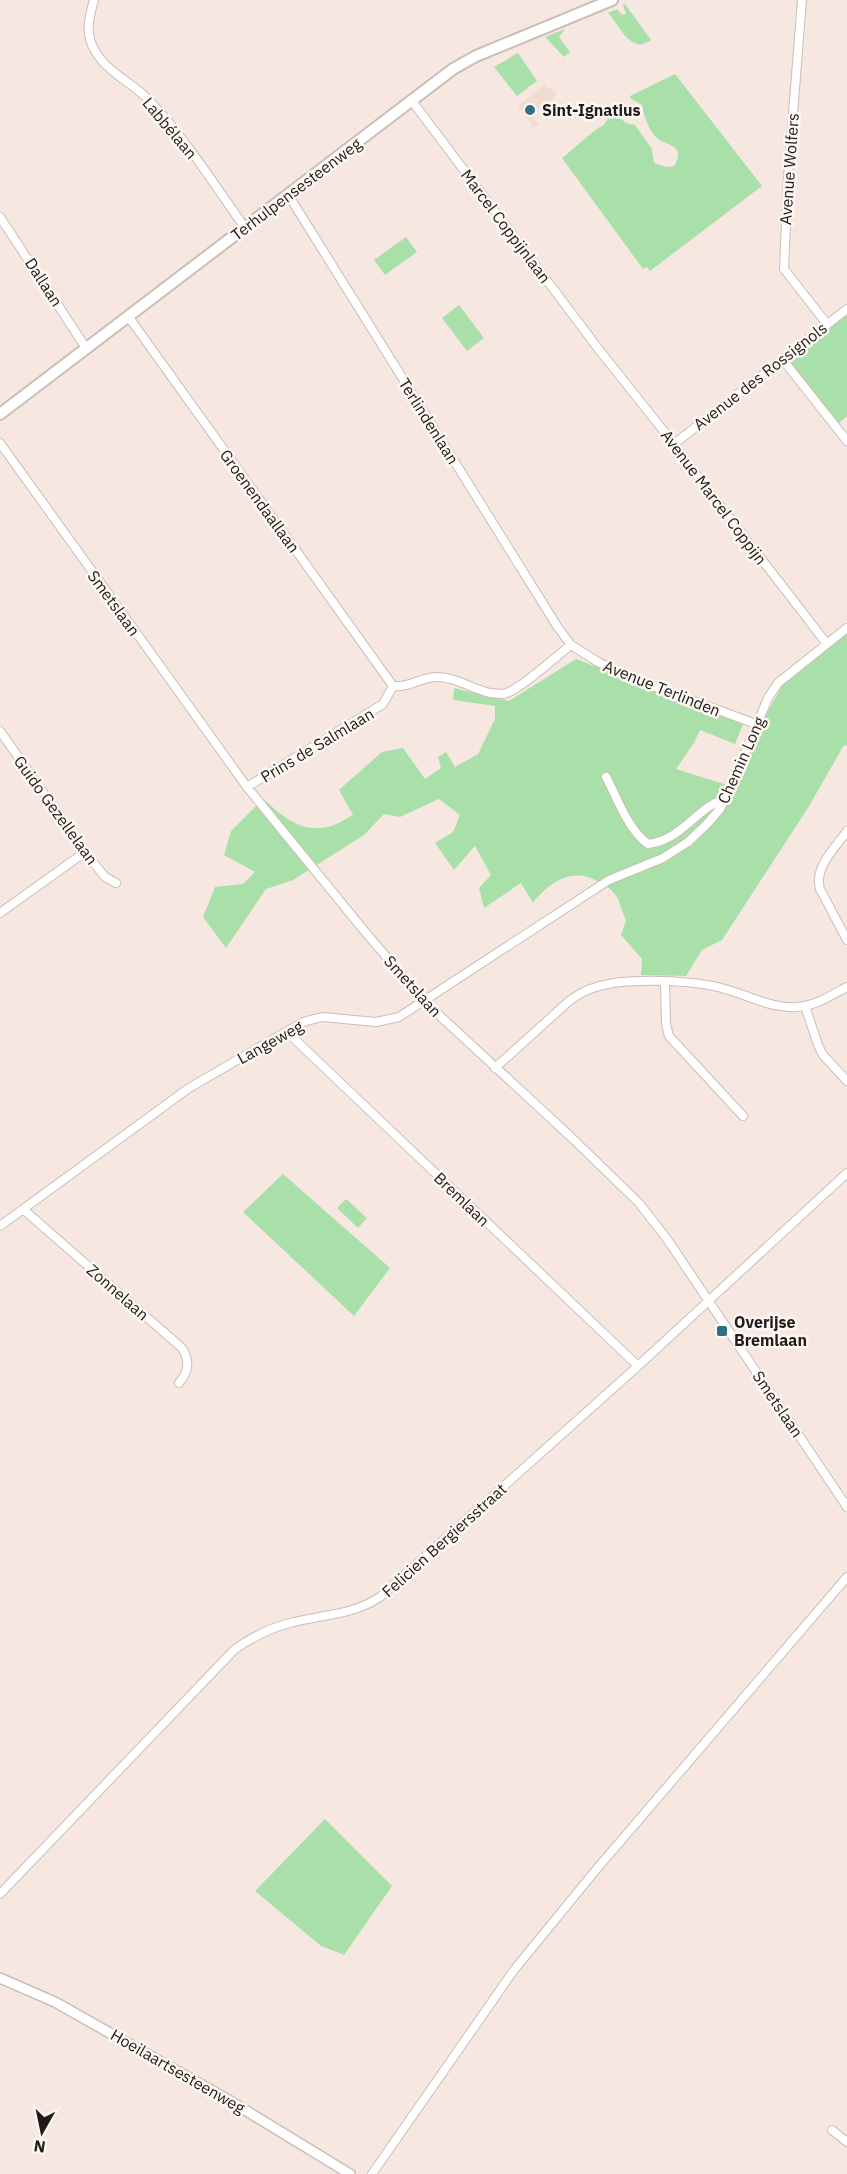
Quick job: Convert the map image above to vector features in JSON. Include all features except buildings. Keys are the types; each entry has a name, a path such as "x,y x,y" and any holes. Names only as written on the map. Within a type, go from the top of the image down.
{"main road":[{"name":"Terhulpensesteenweg","path":"0,414 453,69 476,56 612,0"}],"street":[{"name":"Labbélaan","path":"94,0 88,27 94,49 121,78 146,97 175,130 245,228"},
{"name":"Avenue Wolfers","path":"802,0 788,177 784,269 827,324"},
{"name":"Marcel Coppijnlaan","path":"412,101 600,351"},
{"name":"Terlindenlaan","path":"289,196 571,645"},
{"name":"Dallaan","path":"0,217 86,348"},
{"name":"Avenue des Rossignols","path":"674,444 847,309"},
{"name":"Groenendaallaan","path":"128,316 393,686"},
{"name":"Avenue Marcel Coppijn","path":"600,351 827,644"},
{"path":"783,360 847,441"},
{"name":"Smetslaan","path":"0,443 247,787 425,1002 572,1137 639,1203 667,1239 847,1507"},
{"name":"Chemin Long","path":"589,894 620,874 663,858 679,849 706,825 720,809 756,724 777,683 847,628"},
{"path":"393,686 404,687 425,679 443,677 491,693 504,694 571,645"},
{"name":"Avenue Terlinden","path":"571,645 626,676 756,724"},
{"name":"Prins de Salmlaan","path":"247,787 383,704 393,686"},
{"name":"Guido Gezellelaan","path":"0,731 85,852 105,877 116,883"},
{"path":"606,777 633,828 648,844 681,831 715,802 724,799"},
{"path":"847,831 821,868 818,882 847,940"},
{"path":"0,913 85,852"},
{"name":"Langeweg","path":"0,1226 189,1088 303,1022 322,1017 376,1022 399,1017 589,894"},
{"path":"495,1068 568,1002 580,993 598,986 617,982 665,982 724,988 781,1006 814,1004 847,987"},
{"path":"665,982 666,1024 669,1035 743,1116"},
{"path":"805,1006 823,1055 847,1082"},
{"name":"Bremlaan","path":"287,1032 638,1366"},
{"name":"Felicien Bergiersstraat","path":"0,1894 235,1649 289,1623 357,1610 380,1597 638,1366 847,1173"},
{"name":"Zonnelaan","path":"24,1210 182,1348 188,1364 185,1377 179,1383"},
{"path":"372,2174 514,1970 595,1871 847,1577"},
{"name":"Hoeilaartsesteenweg","path":"0,1978 66,2008 232,2102 350,2174"},
{"path":"832,2130 847,2142"}],"shaded area":[{"name":"Sint-Ignatius","path":"545,84 548,89 551,87 557,95 532,115 539,124 534,128 518,106"}],"green space":[{"path":"625,4 651,40 644,44 632,41 626,37 608,13 617,9 622,15 626,14 623,5"},
{"path":"565,29 559,37 570,52 564,57 545,37"},
{"path":"518,53 537,81 517,96 494,67"},
{"path":"675,74 762,186 650,271 647,267 643,269 562,158 604,125 617,105 620,118 626,123 635,125 652,149 654,163 666,167 674,166 677,150 655,136 647,124 642,105 630,96"},
{"path":"406,237 417,252 385,275 374,260"},
{"path":"459,305 484,338 467,351 442,318"},
{"path":"847,315 847,416 839,423 786,363"},
{"path":"847,632 847,746 844,745 808,808 722,940 702,950 686,976 641,975 642,959 621,935 626,921 618,899 606,886 588,877 570,876 562,879 546,889 533,903 521,883 484,908 479,888 491,875 475,846 454,870 435,843 453,832 460,815 439,799 400,817 384,814 364,835 293,880 266,889 226,948 203,917 215,887 243,884 255,872 224,855 231,831 263,799 299,825 317,828 330,826 353,815 339,790 382,752 403,748 425,779 441,768 438,757 446,752 455,767 478,754 495,719 495,706 453,700 454,688 509,701 576,659 743,724 735,744 700,730 676,769 727,785 783,684"},
{"path":"283,1174 390,1268 354,1316 243,1212"},
{"path":"346,1199 367,1218 358,1228 337,1208"},
{"path":"325,1819 392,1886 344,1955 321,1946 255,1891"}],"place":[{"name":"Sint-Ignatius","path":"530,110"},
{"name":"Overijse Bremlaan","path":"722,1331"}]}
